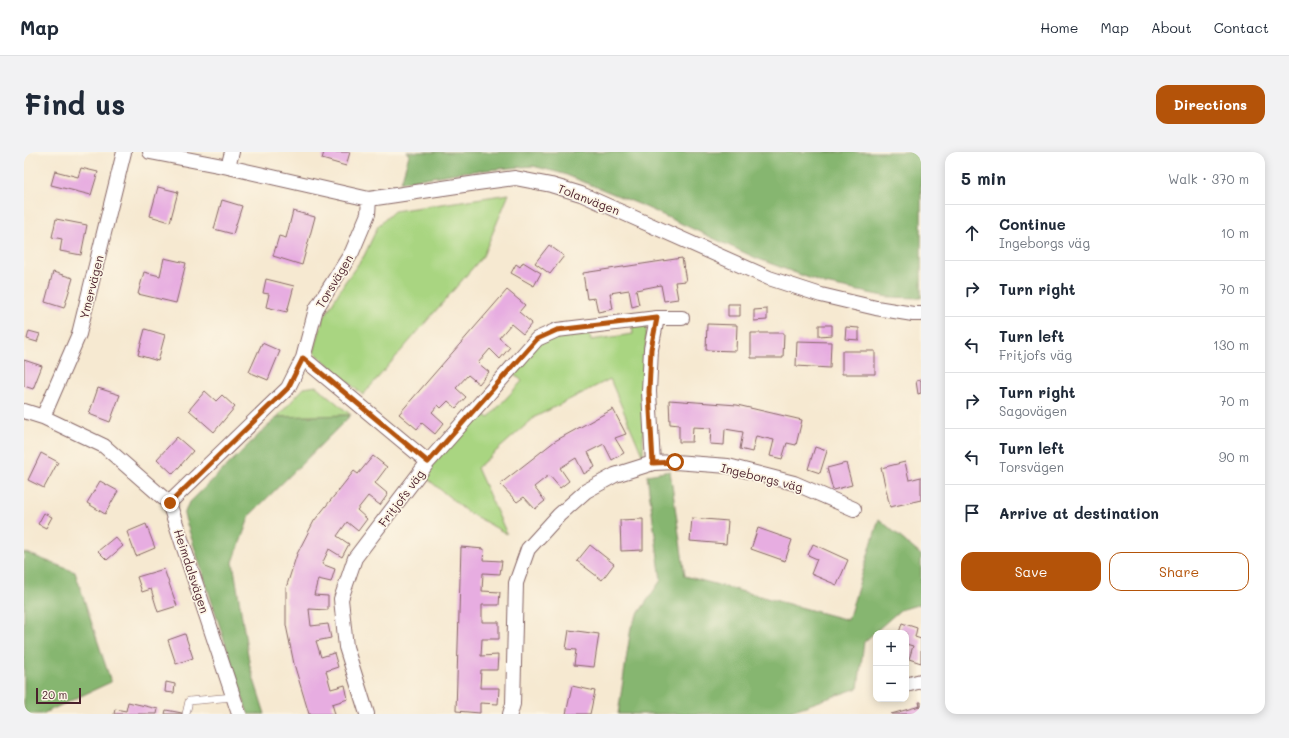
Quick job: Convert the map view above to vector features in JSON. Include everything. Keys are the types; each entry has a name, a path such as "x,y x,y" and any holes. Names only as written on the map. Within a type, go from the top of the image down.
{"street":[{"name":"Ymervägen","path":"43,418 79,334 124,152"},
{"name":"Tolanvägen","path":"150,152 228,167 369,199 515,178 551,185 581,194 769,278 821,295 876,308 921,314"},
{"path":"228,167 232,152"},
{"name":"Torsvägen","path":"170,503 288,388 303,358 316,309 352,252 368,214 369,199"},
{"path":"653,463 649,392 651,349 657,318"},
{"name":"Fritjofs väg","path":"367,714 346,648 341,599 355,558 428,462 537,339 557,330 657,318 682,318"},
{"path":"303,358 428,462"},
{"path":"24,411 43,418 104,446 170,503"},
{"name":"Ingeborgs väg","path":"510,714 513,704 514,691 516,583 528,549 559,515 586,491 615,475 653,463 675,462 728,466 794,483 854,509"},
{"name":"Heimdalsvägen","path":"170,503 238,714"},
{"path":"909,684 921,681"}],"lane":[{"path":"186,714 189,701 233,697"}],"green space":[{"path":"406,152 921,152 921,298 888,297 825,284 756,258 641,205 564,174 533,166 463,172 401,182 409,155"},
{"path":"509,194 483,256 363,395 314,352 323,319 345,282 364,256 378,226 394,211"},
{"path":"647,322 644,371 643,457 610,379 535,417 477,468 507,534 466,511 424,476 478,409 488,418 522,381 512,372 537,344 558,335 589,330 591,340 633,334 632,324"},
{"path":"316,386 351,415 277,417 304,388"},
{"path":"351,415 250,515 233,562 250,667 265,714 248,714 184,515 188,504 277,417"},
{"path":"670,471 685,576 848,620 879,519 921,555 921,604 900,610 878,630 873,630 873,634 864,642 858,688 788,712 789,714 618,714 631,627 661,580 647,475"},
{"path":"24,552 75,572 111,682 42,714 24,714"}],"building":[{"path":"324,152 350,152 346,166 322,159"},
{"path":"81,168 98,172 91,195 51,185 55,171 78,177"},
{"path":"158,187 178,192 170,222 150,216"},
{"path":"222,200 242,206 233,234 214,229"},
{"path":"293,211 315,217 302,265 273,256 279,236 286,238"},
{"path":"56,219 87,225 81,255 60,251 62,239 52,237"},
{"path":"549,245 564,256 550,274 535,263"},
{"path":"164,258 186,263 176,303 138,294 144,272 160,276"},
{"path":"682,258 686,281 675,282 678,299 664,301 661,285 636,290 639,305 632,307 629,290 610,293 613,309 598,312 595,298 587,299 583,273"},
{"path":"523,262 541,273 534,286 511,273 516,264 520,267"},
{"path":"53,272 73,278 64,308 45,302"},
{"path":"266,279 294,286 287,312 266,307 269,294 263,293"},
{"path":"507,290 525,305 519,312 532,323 523,334 511,324 499,338 510,347 500,359 490,349 478,363 489,372 479,384 468,375 456,388 466,397 456,408 448,401 441,408 438,405 432,412 444,423 435,434 422,423 417,429 399,414"},
{"path":"728,304 740,304 740,316 728,316"},
{"path":"767,309 767,320 754,321 754,310"},
{"path":"707,324 737,325 736,351 706,350"},
{"path":"819,325 832,325 832,335 819,336"},
{"path":"846,327 859,328 859,340 845,339"},
{"path":"145,329 165,335 158,361 138,355"},
{"path":"29,331 40,334 37,342 27,339"},
{"path":"751,333 784,333 783,358 751,358"},
{"path":"797,341 831,342 830,368 796,366"},
{"path":"262,343 280,351 268,380 249,372"},
{"path":"842,351 875,351 875,374 842,374"},
{"path":"24,360 42,366 33,389 24,386"},
{"path":"921,380 921,393 918,394 916,381"},
{"path":"98,388 120,395 110,422 89,414"},
{"path":"205,391 216,401 222,395 235,407 214,432 189,410"},
{"path":"669,400 737,405 802,420 796,445 787,443 782,459 770,456 774,440 756,436 752,452 740,449 743,432 725,429 724,445 710,444 711,428 693,427 692,442 679,442 679,425 670,424"},
{"path":"613,409 626,434 615,438 624,453 612,460 604,444 588,452 595,467 584,474 576,458 560,468 569,481 560,488 549,475 534,487 545,501 535,509 524,497 517,502 500,484 555,441"},
{"path":"177,437 193,451 173,474 157,459"},
{"path":"815,447 827,451 820,473 808,469"},
{"path":"41,453 58,462 44,488 28,480"},
{"path":"373,456 387,467 375,483 388,494 380,505 368,496 357,510 367,519 358,531 347,522 337,536 349,544 342,557 329,549 322,564 335,569 331,582 318,579 314,595 328,596 328,610 309,609 311,626 328,624 331,638 316,641 321,657 334,653 338,667 326,671 331,689 345,685 348,699 332,704 335,714 309,714 294,664 286,625 286,588 297,554 314,521 354,471 358,474"},
{"path":"905,462 909,480 921,477 921,500 890,507 881,468"},
{"path":"846,463 852,485 833,490 827,468"},
{"path":"100,481 118,491 105,514 87,503"},
{"path":"44,513 52,517 46,528 38,524"},
{"path":"692,518 728,521 726,544 690,541"},
{"path":"643,519 643,550 621,551 620,520"},
{"path":"146,524 155,548 136,556 127,532"},
{"path":"758,528 792,540 785,561 751,549"},
{"path":"115,537 123,546 107,560 98,551"},
{"path":"813,544 848,560 837,585 811,574 817,559 808,555"},
{"path":"590,545 614,564 602,580 577,561"},
{"path":"461,547 484,549 483,560 502,561 500,574 483,573 482,591 500,592 499,605 482,605 482,622 499,622 499,639 482,639 481,656 498,655 497,670 481,670 480,688 499,688 498,704 480,703 480,713 456,711"},
{"path":"164,569 177,606 158,612 151,589 142,592 137,577"},
{"path":"902,623 917,628 915,637 921,639 921,663 909,659 913,646 909,645 909,630 900,630"},
{"path":"569,630 599,634 594,667 574,665 576,650 566,649"},
{"path":"185,634 193,658 176,664 168,640"},
{"path":"166,682 175,684 174,693 165,692"},
{"path":"572,686 595,691 590,714 566,714"},
{"path":"128,702 158,709 157,714 114,714 115,709 126,711"},
{"path":"919,702 921,702 921,714 891,714 920,706"},
{"path":"166,710 182,713 182,714 165,714"}],"route":[{"path":"170,503 288,388 303,358 428,462 537,339 557,330 657,318 651,349 649,392 653,463 675,462"}]}
